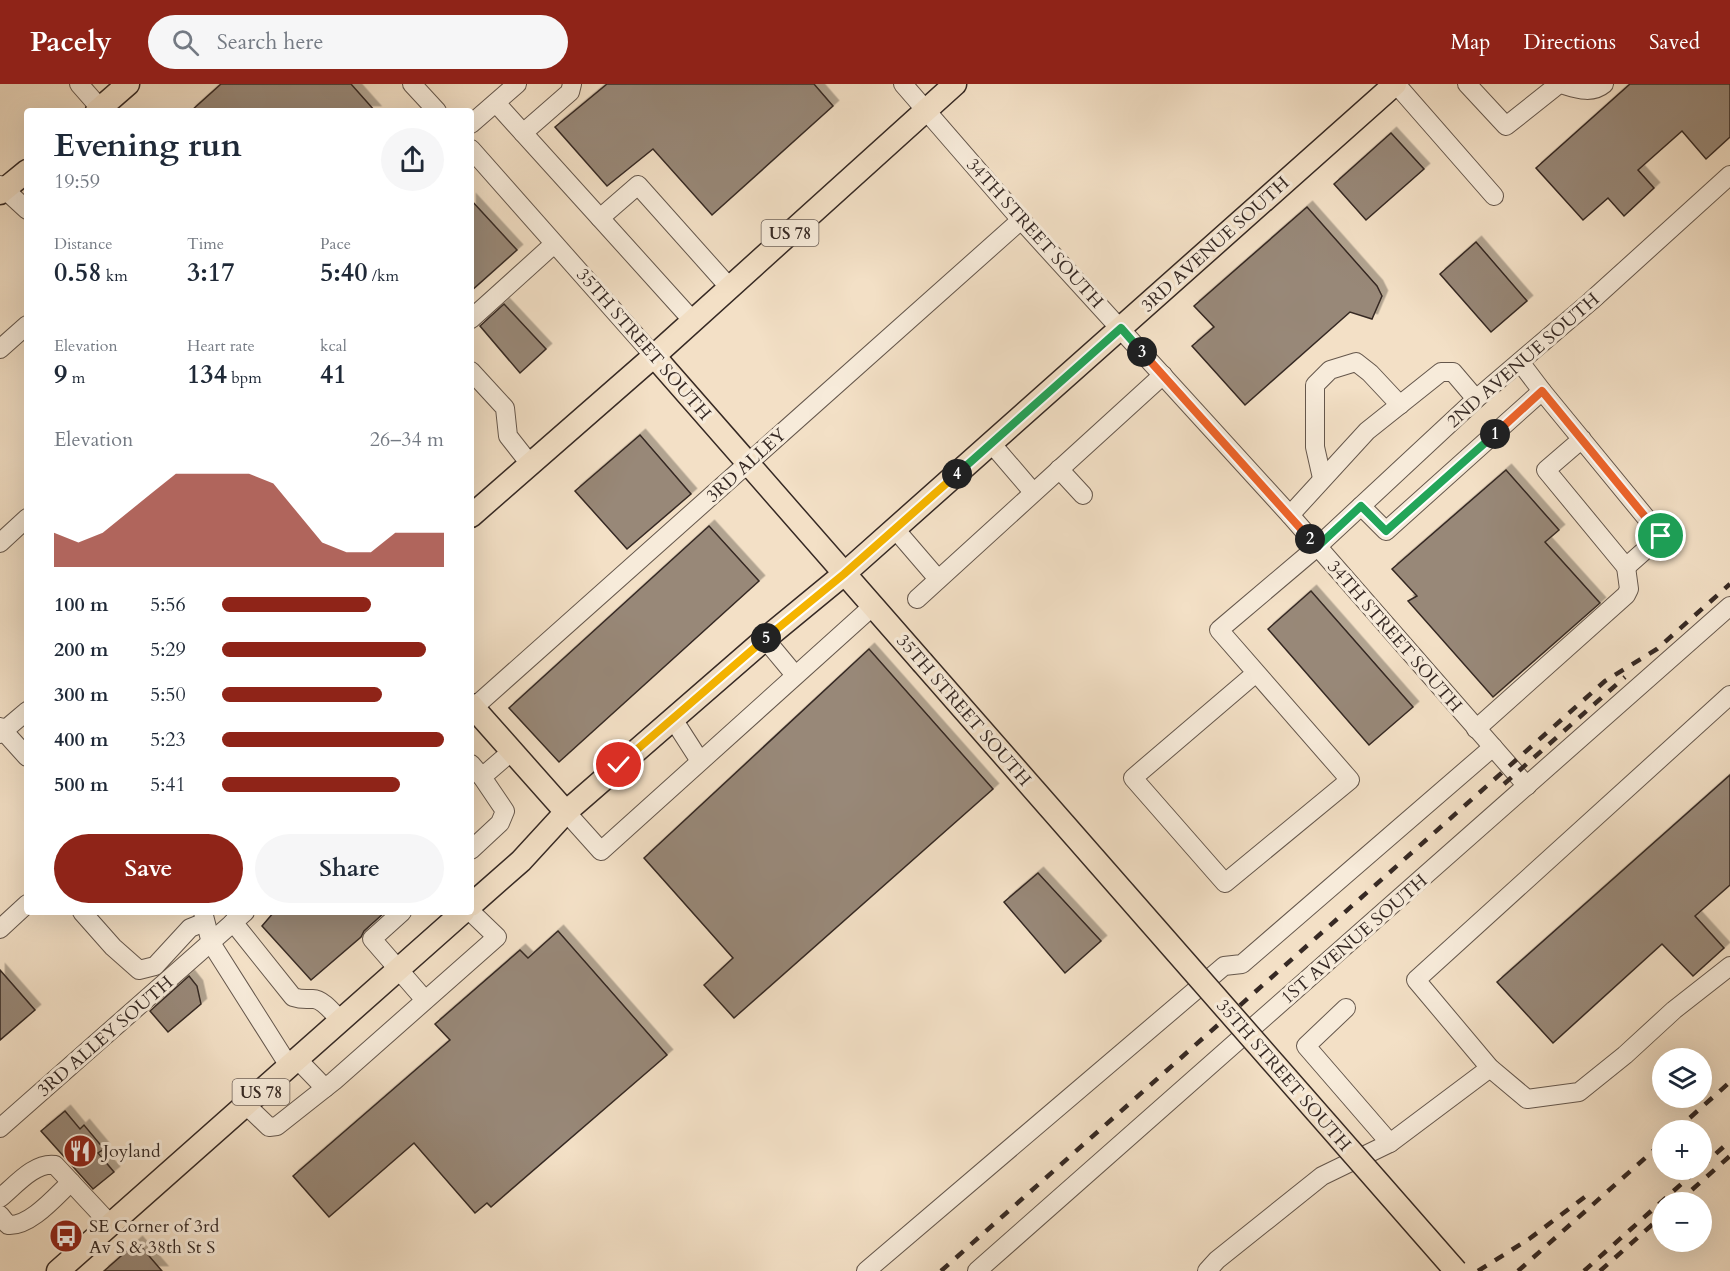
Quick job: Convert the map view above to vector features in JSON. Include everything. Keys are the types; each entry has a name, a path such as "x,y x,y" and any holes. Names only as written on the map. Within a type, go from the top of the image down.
{"main road":[{"path":"100,108 128,84"},
{"name":"US 78","path":"474,513 654,356 955,84"},
{"name":"3RD AVENUE SOUTH","path":"474,902 521,861 566,812 765,639 844,574 1395,84"},
{"path":"2,189 24,173"},
{"name":"35TH STREET SOUTH","path":"654,356 1456,1271"},
{"path":"474,710 566,812"},
{"name":"3RD AVENUE SOUTH","path":"58,1271 460,915"}],"street":[{"path":"79,84 97,108"},
{"path":"412,84 433,108"},
{"path":"474,121 517,84"},
{"path":"523,133 570,92 572,84"},
{"name":"34TH STREET SOUTH","path":"903,84 1021,220 1290,515 1527,786"},
{"path":"1395,84 1494,196"},
{"path":"1471,85 1506,126 1560,84 1587,90 1598,89 1604,84"},
{"path":"496,103 693,321"},
{"name":"35TH STREET SOUTH","path":"474,152 654,356"},
{"name":"2ND AVENUE SOUTH","path":"1256,673 1219,630 1317,547 1476,399 1591,301 1730,175"},
{"path":"600,218 638,185 730,288"},
{"path":"2,189 24,207"},
{"name":"3RD ALLEY","path":"474,706 1021,220"},
{"path":"474,316 554,243"},
{"path":"0,350 24,328"},
{"path":"1322,478 1314,447 1315,385 1330,370 1356,362 1400,405"},
{"path":"1520,362 1661,536 1626,567"},
{"path":"1290,515 1367,431 1441,372 1453,372 1476,399"},
{"path":"474,373 506,408 508,436 531,464"},
{"path":"916,599 1163,375"},
{"path":"1361,506 1386,531 1542,391"},
{"path":"1476,729 1626,595 1629,589 1626,567 1546,470 1582,439"},
{"path":"991,443 1034,492"},
{"path":"1059,469 1083,495"},
{"path":"0,543 24,521"},
{"path":"895,529 938,579"},
{"path":"566,812 601,851 873,606"},
{"name":"1ST AVENUE SOUTH","path":"977,1271 1730,606"},
{"path":"765,639 795,675"},
{"path":"1256,673 1350,780 1225,883 1133,778 1256,673"},
{"path":"1730,695 1416,980 1490,1068 1527,1099 1579,1092 1625,1055 1674,1010 1730,966"},
{"path":"24,713 1,731 24,754"},
{"path":"673,719 700,761"},
{"path":"866,1271 1224,966 1242,964 1493,747"},
{"path":"474,847 500,823 505,811 476,770 512,751"},
{"path":"0,929 24,907"},
{"path":"85,915 113,947 139,970 155,966 190,928 204,917 211,943 293,1063 325,1088"},
{"path":"399,915 372,939 425,1000"},
{"path":"246,1105 269,1127 277,1126 325,1088 497,937 469,915"},
{"path":"211,943 239,917 294,997 302,1000 320,1000 341,1021"},
{"name":"3RD ALLEY SOUTH","path":"0,1128 211,943"},
{"path":"1207,981 1250,1030"},
{"path":"1346,1008 1306,1046 1390,1143"},
{"path":"1207,1271 1217,1260 1322,1176 1390,1143 1490,1068"},
{"path":"0,1198 36,1169 43,1165 55,1165 111,1225"},
{"path":"0,1215 8,1225 22,1224 71,1182"}],"building":[{"path":"221,84 351,84 372,108 194,108"},
{"path":"607,84 814,84 833,106 712,215 653,149 607,186 555,127"},
{"path":"1630,84 1730,84 1730,137 1706,159 1682,131 1638,170 1654,188 1624,216 1608,198 1583,220 1536,168"},
{"path":"1391,133 1424,169 1366,220 1334,184"},
{"path":"474,203 517,250 474,288"},
{"path":"1307,207 1377,286 1382,296 1372,319 1350,312 1245,405 1192,346 1214,327 1194,306"},
{"path":"1476,242 1527,301 1491,332 1440,274"},
{"path":"504,304 546,349 520,373 480,326"},
{"path":"640,435 691,494 627,549 575,491"},
{"path":"1506,470 1559,530 1545,542 1600,603 1493,697 1408,601 1417,596 1392,569"},
{"path":"709,526 759,581 559,762 509,708"},
{"path":"1311,591 1413,707 1369,745 1268,629"},
{"path":"869,649 993,789 734,1018 704,985 733,958 644,858"},
{"path":"1730,775 1730,885 1695,916 1724,948 1693,976 1662,944 1553,1043 1497,982"},
{"path":"1038,873 1101,941 1065,973 1004,902"},
{"path":"271,915 382,915 364,931 361,937 311,980 262,926"},
{"path":"558,931 667,1055 491,1207 487,1203 475,1213 414,1143 329,1217 293,1176 450,1040 435,1024 520,950 528,958"},
{"path":"0,970 35,1010 0,1040"},
{"path":"189,976 197,986 201,1004 168,1032 150,1011"},
{"name":"Joyland","path":"65,1111 80,1129 84,1125 104,1149 98,1153 114,1172 93,1189 41,1131"},
{"path":"137,1242 162,1271 104,1271"}],"railway":[{"path":"941,1271 1605,681 1657,649 1730,584"},
{"path":"1504,784 1625,677"},
{"path":"1687,1120 1730,1082"},
{"path":"1712,1157 1730,1141"},
{"path":"1518,1271 1652,1152"},
{"path":"1689,1192 1730,1156"},
{"path":"1584,1271 1686,1180"},
{"path":"1478,1271 1529,1239 1590,1193"},
{"path":"1600,1271 1652,1225"}],"place":[{"name":"Joyland","path":"80,1151"},
{"name":"SE Corner of 3rd Av S & 38th St S","path":"66,1236"}],"route":[{"path":"619,765 844,574 1121,328 1317,547 1361,506 1386,531 1542,391 1661,536"}]}
